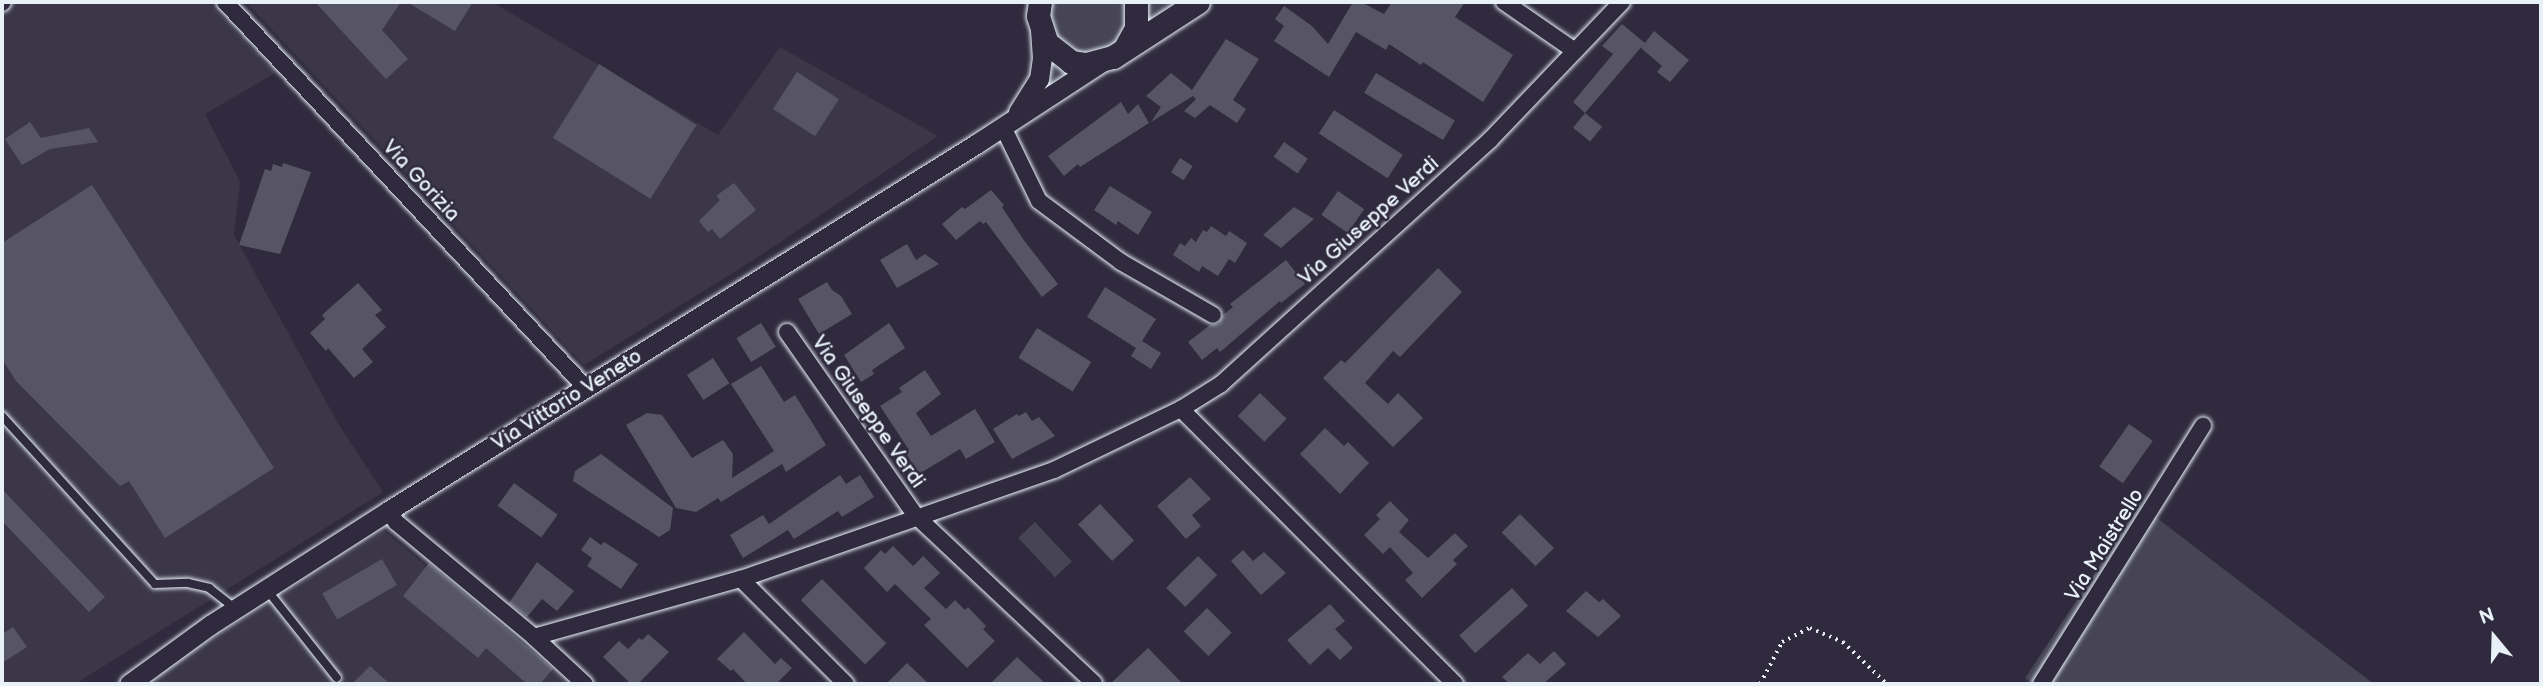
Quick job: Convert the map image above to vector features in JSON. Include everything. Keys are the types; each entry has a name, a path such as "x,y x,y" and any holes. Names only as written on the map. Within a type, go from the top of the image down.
{"main road":[{"name":"Via Vittorio Veneto","path":"1039,2 1040,29"},
{"path":"1123,50 1136,28 1136,2"},
{"name":"Via Vittorio Veneto","path":"1101,62 1198,2"},
{"path":"1040,29 1047,43 1071,62 1101,62"}],"street":[{"name":"Via Gorizia","path":"225,2 586,388"},
{"path":"1504,2 1575,51"},
{"name":"Via Giuseppe Verdi","path":"534,636 680,601 916,516 1055,470 1181,410 1221,384 1480,150 1622,2"},
{"name":"Via Vittorio Veneto","path":"1006,124 1027,102 1039,79 1042,58 1040,29"},
{"name":"Via Vittorio Veneto","path":"129,684 236,609 388,511 1101,62"},
{"path":"1006,124 1039,201 1121,262 1213,314"},
{"name":"Via Giuseppe Verdi","path":"787,332 916,516 1094,683"},
{"path":"1181,410 1455,684"},
{"name":"Via Maistrello","path":"2041,684 2203,426"},
{"path":"388,511 396,522 534,636 585,684"},
{"path":"741,579 846,684"}],"lane":[{"path":"2,415 155,584 188,583 209,588 236,609"},
{"path":"267,590 337,678"}],"path":[{"path":"1760,684 1782,642 1810,628 1843,642 1887,684"}],"shaded area":[{"path":"13,2 208,2 275,73 205,114 240,182 234,235 339,425 383,492 75,684 2,684 2,12"},
{"path":"246,2 498,2 497,5 718,135 780,47 938,136 752,261 584,365"},
{"path":"1050,2 1126,2 1128,18 1120,38 1111,48 1099,53 1074,53 1063,47 1049,26"},
{"path":"1147,2 1197,2 1147,30"},
{"path":"1050,62 1077,75 1036,104"},
{"path":"2140,505 2374,684 2033,684 2025,678"},
{"path":"1035,522 1072,561 1055,577 1018,538"},
{"path":"384,531 568,684 155,684 163,669"}],"building":[{"path":"315,2 401,2 382,30 408,59 386,79"},
{"path":"407,2 473,2 455,31"},
{"path":"1353,2 1361,2 1384,14 1392,2 1465,2 1455,17 1513,55 1483,102 1423,62 1421,65 1389,44 1386,50 1356,32 1329,77 1274,41 1284,26 1275,19 1284,6 1312,26 1328,44"},
{"path":"1622,24 1645,43 1654,31 1689,60 1670,82 1657,72 1662,66 1641,48 1643,45 1585,113 1573,102 1613,54 1602,46"},
{"path":"1226,39 1259,59 1233,100 1246,109 1237,123 1210,105 1195,118 1184,111 1196,99 1193,96 1151,122 1161,107 1146,96 1171,73 1192,90"},
{"path":"599,64 697,125 650,199 553,138"},
{"path":"797,72 839,99 815,136 773,109"},
{"path":"1376,73 1455,120 1443,140 1364,93"},
{"path":"1121,102 1128,114 1138,104 1149,123 1080,167 1078,164 1064,176 1048,156"},
{"path":"1334,110 1403,155 1388,178 1319,133"},
{"path":"1585,113 1602,127 1590,142 1573,128"},
{"path":"30,122 41,138 89,128 98,142 50,149 22,165 5,139"},
{"path":"1284,142 1308,159 1297,173 1274,157"},
{"path":"1180,158 1193,166 1184,180 1171,172"},
{"path":"283,163 311,172 280,254 239,245 265,169 271,171 273,164 282,167"},
{"path":"734,183 756,210 720,239 712,229 708,232 699,221 720,200 716,196"},
{"path":"92,185 274,468 165,538 129,481 120,486 16,381 2,359 2,243"},
{"path":"1110,186 1152,212 1138,235 1118,221 1116,225 1094,210"},
{"path":"991,190 1004,205 1002,207 1023,239 1058,284 1042,297 986,222 983,224 980,221 956,240 942,224 962,207 965,209"},
{"path":"1338,191 1364,209 1348,233 1321,215"},
{"path":"1294,207 1314,219 1281,248 1263,235"},
{"path":"1211,226 1226,236 1229,231 1247,243 1235,263 1229,259 1218,276 1202,266 1199,272 1173,255 1180,243 1185,246 1191,238 1196,242 1203,230 1207,232"},
{"path":"907,244 916,260 925,254 939,264 897,288 880,260"},
{"path":"1286,260 1305,284 1281,303 1280,301 1220,352 1217,348 1202,360 1188,342 1210,325 1219,324 1223,315 1233,307 1230,304"},
{"path":"1438,268 1462,292 1400,357 1393,351 1365,383 1388,404 1398,393 1423,418 1393,447 1323,378 1341,360 1345,363"},
{"path":"827,282 832,290 841,296 852,314 819,334 798,299"},
{"path":"358,283 382,310 375,315 386,327 362,349 373,362 354,378 328,348 326,351 310,333 325,319 322,315"},
{"path":"1105,287 1156,319 1142,341 1161,353 1151,369 1131,356 1136,348 1087,317"},
{"path":"761,323 776,347 751,362 736,338"},
{"path":"889,323 905,348 872,370 874,374 861,382 844,355"},
{"path":"1037,328 1091,362 1073,392 1018,358"},
{"path":"713,358 729,383 703,400 687,375"},
{"path":"761,366 784,402 795,395 826,445 786,472 782,464 721,502 718,498 696,512 676,508 626,425 647,413 662,415 692,458 723,440 733,454 732,478 774,451 731,384"},
{"path":"925,370 941,394 916,413 931,436 975,409 995,442 966,459 960,449 919,474 905,452 909,450 880,406 902,392 899,388"},
{"path":"1260,393 1287,419 1264,442 1238,416"},
{"path":"1026,412 1032,421 1039,417 1055,436 1012,459 993,429 1017,414 1019,416"},
{"path":"2129,424 2153,441 2123,483 2099,467"},
{"path":"1325,428 1344,446 1348,442 1369,463 1340,494 1300,454"},
{"path":"601,454 673,508 670,530 659,537 573,481 575,471"},
{"path":"840,475 846,484 860,475 874,497 842,517 838,511 794,539 788,530 743,558 730,535 763,515 769,524"},
{"path":"1190,477 1211,499 1192,515 1201,526 1186,539 1157,506"},
{"path":"514,483 558,515 541,537 498,506"},
{"path":"2,489 105,597 89,612 2,521"},
{"path":"1390,501 1409,520 1399,532 1428,558 1455,533 1468,546 1453,560 1457,564 1422,598 1405,580 1413,573 1390,547 1383,554 1364,535 1380,519 1376,515"},
{"path":"1100,504 1134,541 1112,561 1078,524"},
{"path":"1520,514 1554,548 1536,566 1502,532"},
{"path":"590,537 601,545 604,542 638,564 621,589 587,566 592,558 581,550"},
{"path":"893,546 913,566 923,556 940,573 924,588 946,609 955,600 965,610 968,607 986,626 983,629 995,641 967,668 924,625 931,619 895,584 887,592 864,568 881,550 885,554"},
{"path":"1243,550 1253,561 1264,552 1286,573 1261,595 1231,561"},
{"path":"1198,556 1217,575 1185,607 1166,588"},
{"path":"382,559 397,585 337,619 322,594"},
{"path":"537,562 574,591 557,611 542,599 527,617 509,603"},
{"path":"429,563 553,669 540,684 527,684 486,648 478,658 403,596"},
{"path":"822,579 886,643 865,665 801,600"},
{"path":"1512,588 1528,606 1475,653 1459,636"},
{"path":"1586,591 1599,602 1603,599 1621,616 1598,637 1566,611"},
{"path":"1330,604 1345,621 1335,629 1353,648 1340,660 1328,648 1310,665 1287,640"},
{"path":"1207,608 1232,633 1208,656 1184,631"},
{"path":"13,627 27,647 2,663 2,634"},
{"path":"744,632 775,664 781,658 792,668 776,684 747,684 733,669 731,671 717,659"},
{"path":"648,634 669,652 638,684 631,684 603,657 619,641 628,649 639,638 642,640"},
{"path":"1148,648 1183,684 1110,684"},
{"path":"1554,651 1566,664 1543,684 1510,684 1502,677 1528,653 1540,664"},
{"path":"1017,657 1046,684 990,684"},
{"path":"907,663 929,684 886,684"},
{"path":"370,666 390,684 352,684"}]}
